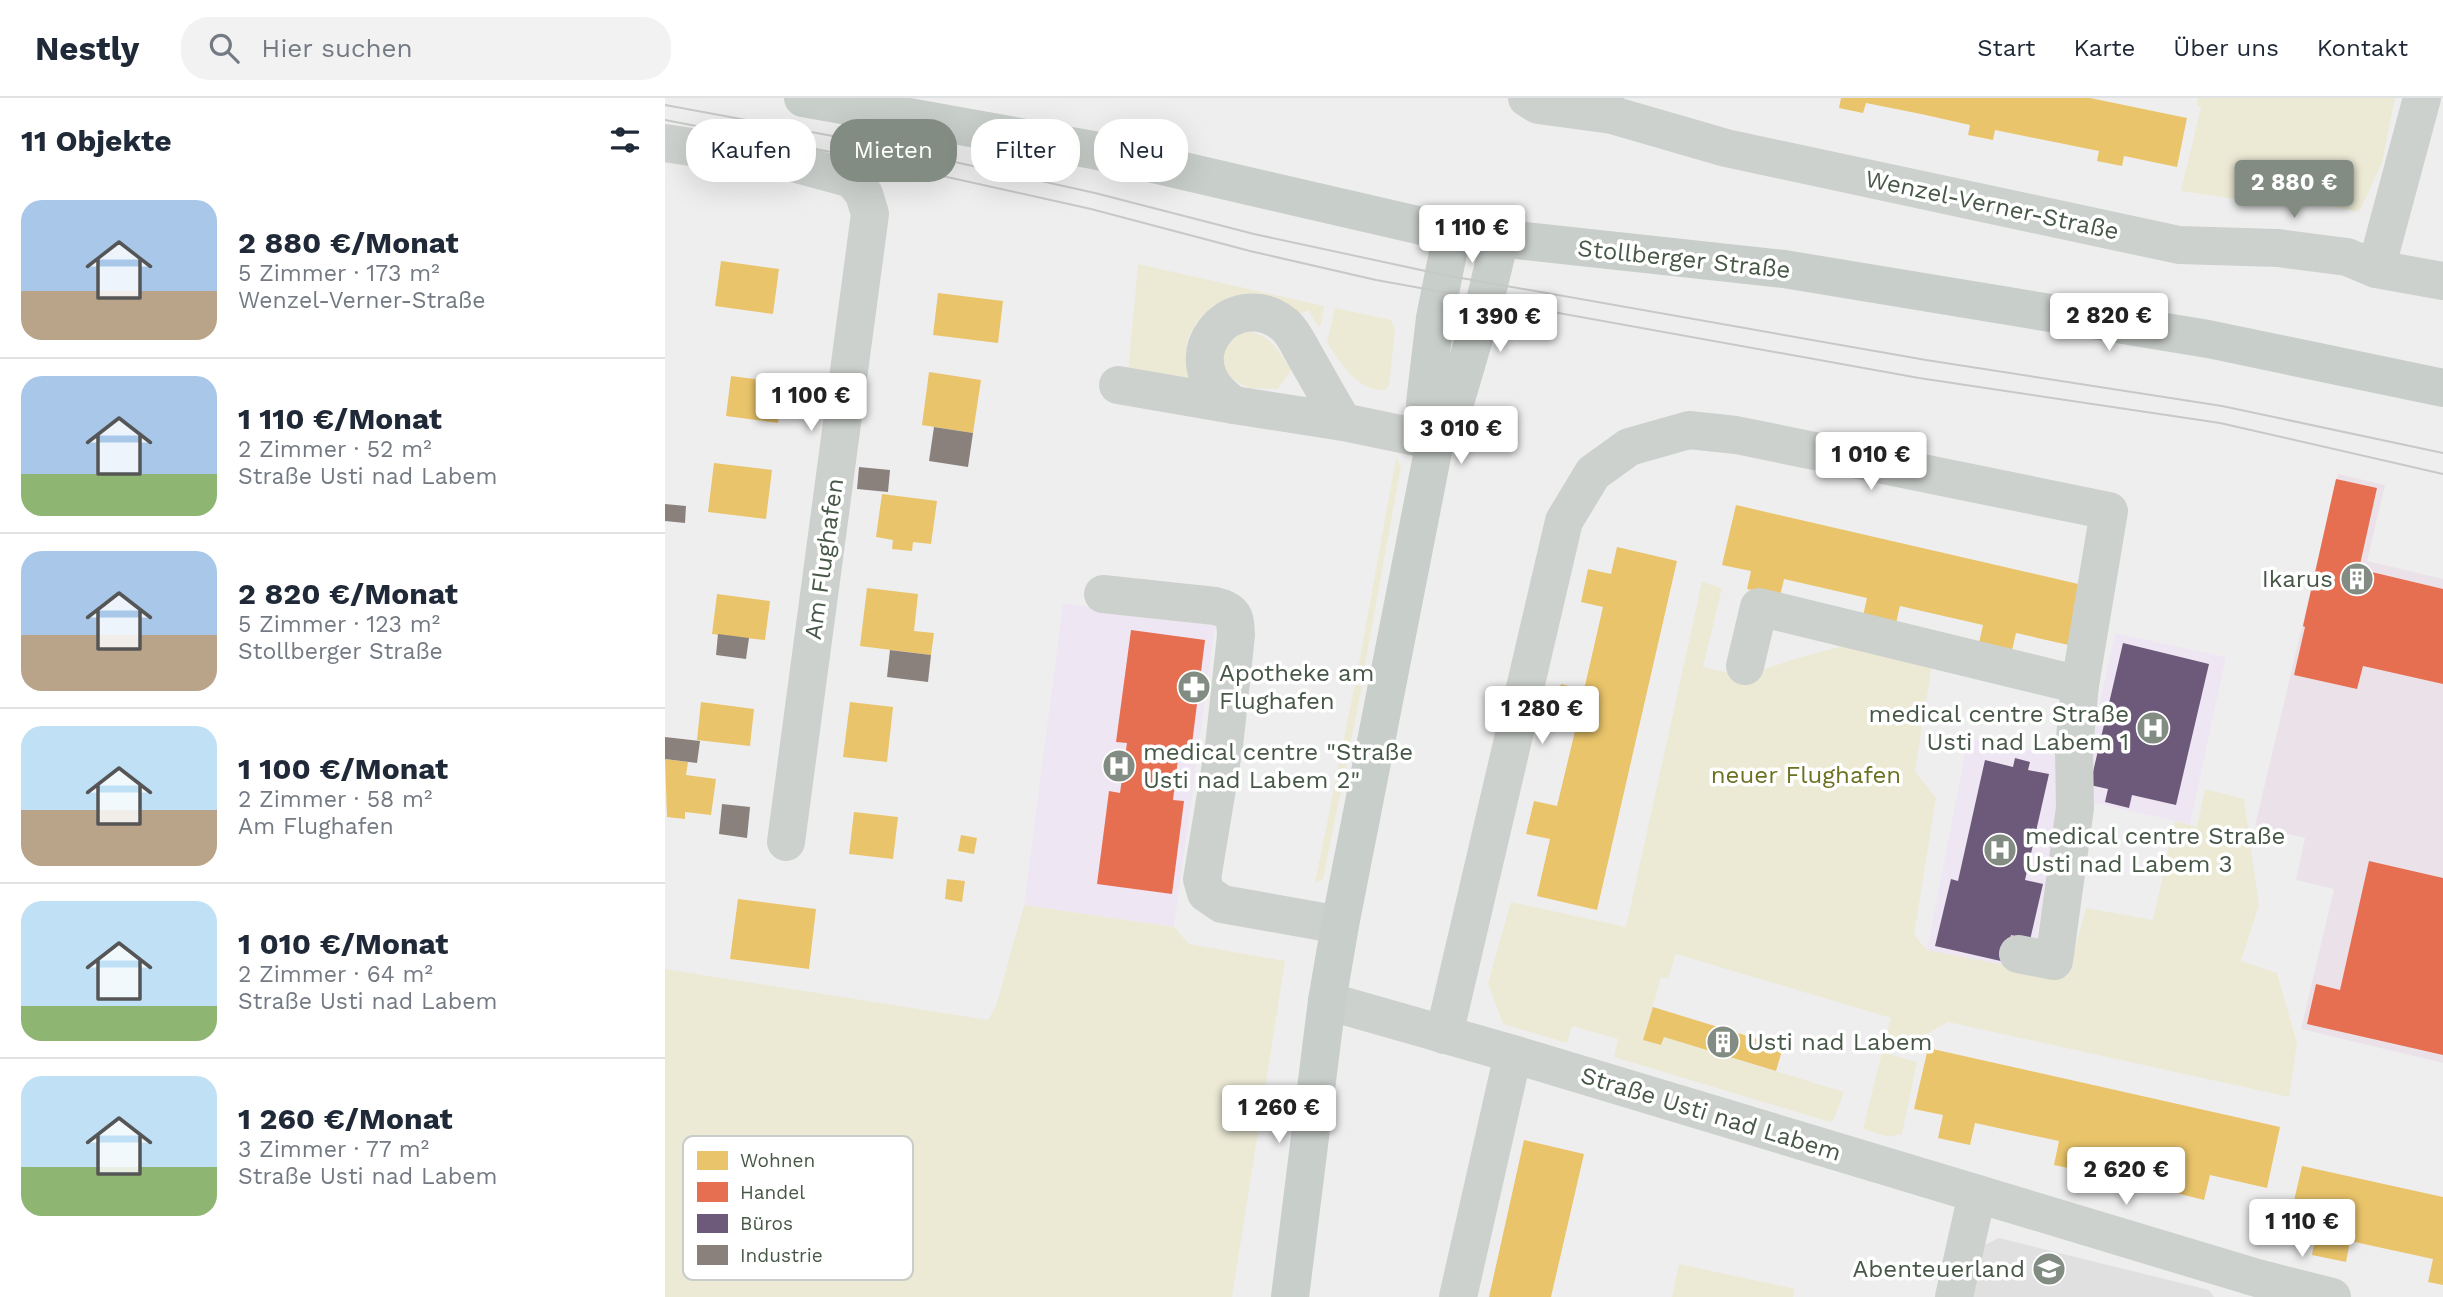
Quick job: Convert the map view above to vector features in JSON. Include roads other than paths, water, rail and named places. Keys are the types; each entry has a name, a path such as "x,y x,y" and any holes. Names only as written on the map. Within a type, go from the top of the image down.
{"main road":[{"name":"Stollberger Straße","path":"803,98 1093,150 1452,233 1784,269 2208,339 2443,388"},
{"path":"1435,441 1425,403 1435,318 1452,233"},
{"path":"1290,1297 1327,1001 1435,441 1452,413 1500,239"}],"street":[{"name":"Wenzel-Verner-Straße","path":"1527,98 1538,105 1607,106 1726,148 2179,245 2278,248 2347,257 2376,269 2443,281"},
{"path":"2376,269 2422,98"},
{"name":"Am Flughafen","path":"665,143 789,162 852,179 865,194 870,214 786,842"},
{"path":"1234,405 1222,397 1212,385 1203,359 1207,342 1216,328 1230,318 1246,313 1263,314 1287,327 1343,422"},
{"path":"1118,386 1343,422 1435,441"},
{"path":"1444,1035 1564,522 1593,473 1629,447 1689,430 1750,437 2109,511 2080,685 2074,748 2075,808 2054,961 2018,954"},
{"path":"1103,594 1215,606 1227,609 1235,618 1236,635 1224,746 1202,879 1206,892 1222,904 1340,925"},
{"path":"1745,666 1759,607 2080,685"},
{"name":"Straße Usti nad Labem","path":"1327,1001 1513,1054 2257,1278 2332,1297"},
{"path":"1458,1297 1513,1054"},
{"path":"1954,1297 1977,1194"}],"tram line":[{"path":"665,105 860,141 1095,193 1254,234 1444,275 1926,360 2222,406 2443,453"},
{"path":"665,120 857,157 1091,209 1250,251 1376,280 1919,378 2220,423 2443,474"}],"place":[{"name":"Ikarus","path":"2357,579"},
{"name":"Apotheke am Flughafen","path":"1194,687"},
{"name":"medical centre Straße Usti nad Labem 1","path":"2153,728"},
{"name":"medical centre \"Straße Usti nad Labem 2\"","path":"1119,766"},
{"name":"medical centre Straße Usti nad Labem 3","path":"2000,850"},
{"name":"Usti nad Labem","path":"1723,1042"},
{"name":"Abenteuerland","path":"2049,1269"}],"park label":[{"name":"neuer Flughafen","path":"1806,775"}]}
